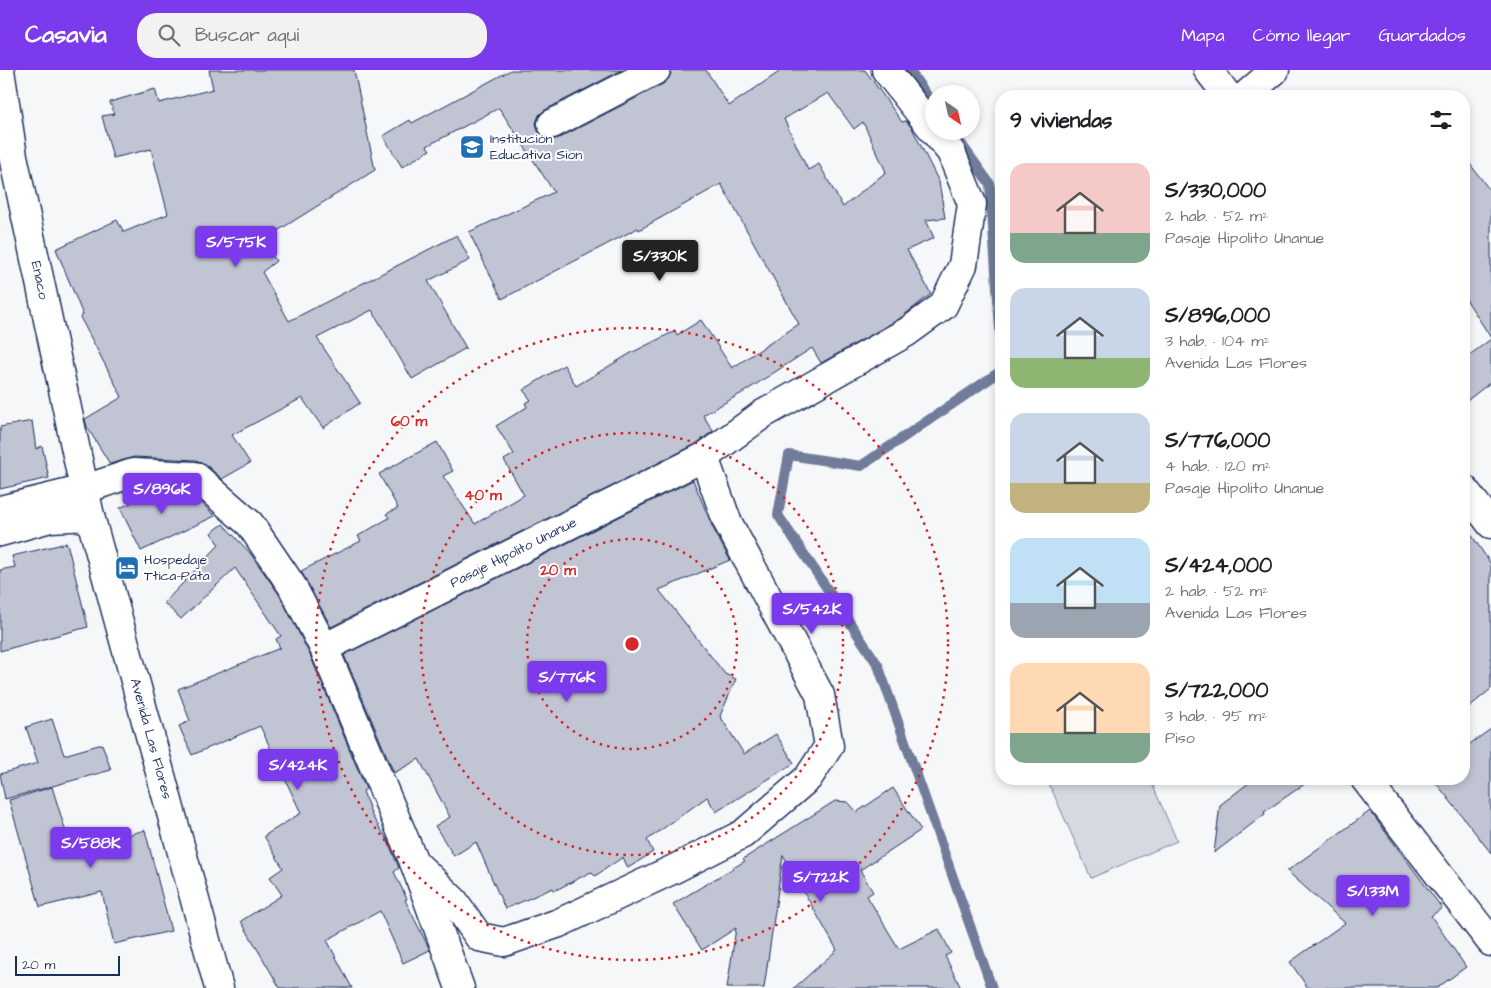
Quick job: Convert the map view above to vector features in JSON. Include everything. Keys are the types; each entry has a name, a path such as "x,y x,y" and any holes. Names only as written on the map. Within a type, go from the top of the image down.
{"street":[{"name":"Enaco","path":"0,70 6,157 85,490"},
{"path":"552,124 656,70"},
{"name":"Pasaje Hipolito Unanue","path":"886,70 925,120"},
{"path":"1208,70 1223,90"},
{"path":"1252,90 1276,70"},
{"name":"Pasaje Hipolito Unanue","path":"324,648 704,457 763,414 907,332 944,306 963,265 972,204 950,152 941,140"},
{"path":"414,862 454,901 479,937 504,942 559,924 742,834 808,778 829,746 820,695 727,521 704,457"},
{"path":"0,510 85,490 132,474 195,476 250,524 292,586 324,648 414,862 460,988"},
{"name":"Avenida Las Flores","path":"85,490 90,516 219,988"},
{"path":"1470,497 1491,524"},
{"path":"0,532 50,518 90,516"},
{"path":"1370,785 1491,942"}],"shaded area":[{"path":"1050,785 1153,785 1177,841 1091,878"}],"building":[{"path":"209,70 354,70 375,170 263,240 276,261 262,272 289,321 457,235 470,260 428,281 466,348 412,379 372,310 317,338 360,403 323,428 302,398 232,435 250,463 222,479 205,464 196,460 134,457 110,464 87,427 85,419 122,397 80,317 83,315 56,249 117,220 124,232 168,214 151,149 113,158 102,116 114,114 110,102 155,89 159,103 213,89"},
{"path":"511,70 622,70 545,110 539,115 536,123 538,131 543,137 552,140 663,84 669,78 672,70 706,70 729,106 782,70 865,70 902,122 906,121 912,128 939,182 945,218 926,220 934,238 907,250 931,294 899,319 821,363 812,348 744,392 703,415 713,431 696,444 331,627 301,571 361,541 358,536 389,518 386,514 398,508 379,474 437,442 453,471 443,476 475,524 524,495 504,460 514,454 496,426 527,407 525,403 531,400 523,390 564,365 576,386 631,353 675,331 677,335 701,320 732,368 799,324 721,184 639,230 638,228 502,299 469,232 554,192 499,108 427,146 430,150 402,167 383,136 410,120 412,123","holes":["828,93 854,129 863,122 886,172 843,207 819,164 808,170 784,119"]},
{"path":"1470,164 1491,192 1491,338 1470,305"},
{"path":"1491,339 1491,382 1470,398 1470,355"},
{"path":"32,421 36,449 42,446 49,478 0,489 0,427"},
{"path":"693,480 713,528 730,560 659,590 725,674 736,679 720,716 744,754 776,734 794,763 716,812 707,797 647,840 653,852 628,868 623,857 595,876 591,872 554,891 553,888 505,909 476,842 454,856 435,826 450,817 419,759 394,773 344,655"},
{"path":"135,489 189,491 215,516 141,551 120,508 133,502 127,492"},
{"path":"223,524 250,553 279,594 310,655 366,789 363,791 372,816 387,839 399,868 394,872 407,899 405,900 430,950 403,963 380,911 327,940 352,988 280,988 241,921 282,895 270,877 283,868 264,836 301,813 260,726 192,755 179,726 190,721 178,689 280,648 276,639 281,636 235,568 181,619 164,603 219,545 211,533"},
{"path":"1470,533 1491,564 1491,689 1470,706"},
{"path":"67,543 88,627 0,651 0,570 15,567 12,556"},
{"path":"52,719 64,755 102,744 111,770 5,799 0,774 38,763 26,727"},
{"path":"1491,729 1491,853 1438,785 1470,785 1470,744"},
{"path":"1246,785 1303,785 1264,812 1265,814 1214,853 1220,805"},
{"path":"52,787 69,842 83,838 85,847 145,830 171,931 114,944 102,892 40,907 9,800"},
{"path":"893,788 921,830 860,870 873,892 867,896 899,949 939,929 951,953 945,956 961,988 794,988 837,950 783,855 764,988 727,988 736,928 702,950 673,904 745,861 743,859 835,801 848,802 857,812"},
{"path":"1370,811 1442,908 1431,916 1466,967 1437,988 1308,988 1290,962 1345,923 1287,871"}],"waterway":[{"path":"909,70 925,92"},
{"path":"958,140 990,184 995,257"},
{"path":"992,988 878,665 778,515 789,455 861,466 995,375"}],"place":[{"name":"Institución Educativa Sion","path":"472,147"},
{"name":"Hospedaje Ttica-Pata","path":"127,568"}]}
